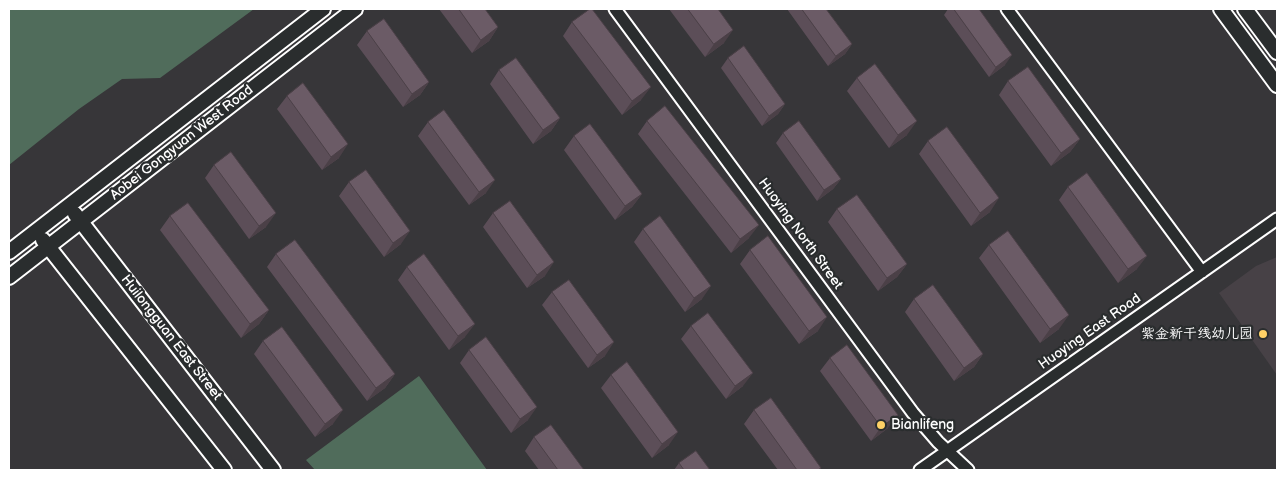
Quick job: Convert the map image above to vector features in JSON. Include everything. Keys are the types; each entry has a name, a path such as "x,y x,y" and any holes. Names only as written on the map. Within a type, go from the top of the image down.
{"main road":[{"name":"Aobei Gongyuan West Road","path":"9,252 323,9"},
{"name":"Aobei Gongyuan West Road","path":"9,277 355,9"},
{"path":"1221,9 1277,85"},
{"path":"1245,9 1277,52"},
{"name":"Huilongguan East Street","path":"69,206 273,470"},
{"path":"36,231 224,470"}],"street":[{"name":"Huoying North Street","path":"615,9 913,413 947,452 968,470"},
{"path":"1007,9 1202,272"},
{"name":"Huoying East Road","path":"920,470 1277,219"}],"shaded area":[{"name":"紫金新干线幼儿园","path":"1277,257 1277,375 1219,293 1256,266"}],"green space":[{"path":"9,9 254,9 160,78 122,79 79,109 9,165"},
{"path":"419,376 487,470 315,470 306,460"}],"building":[{"path":"459,9 485,9 498,27 481,40"},
{"path":"592,9 651,87 632,101 572,22"},
{"path":"688,9 718,9 733,30 714,44"},
{"path":"802,9 826,9 852,44 836,56"},
{"path":"954,9 979,9 1012,55 996,67"},
{"path":"384,19 429,82 412,94 367,31"},
{"path":"744,46 785,104 769,116 728,58"},
{"path":"516,58 560,118 543,130 499,70"},
{"path":"875,64 917,121 898,135 857,78"},
{"path":"1028,67 1080,139 1061,153 1008,81"},
{"path":"303,83 348,144 331,157 287,96"},
{"path":"665,106 759,225 740,239 647,121"},
{"path":"444,110 495,180 479,192 428,122"},
{"path":"799,121 841,179 824,190 783,133"},
{"path":"590,124 642,194 625,206 574,136"},
{"path":"947,127 999,198 980,213 928,141"},
{"path":"231,152 276,213 259,226 214,165"},
{"path":"366,170 410,231 393,243 349,182"},
{"path":"1087,173 1147,256 1128,269 1068,187"},
{"path":"857,195 907,264 887,278 837,209"},
{"path":"510,201 554,262 537,275 493,213"},
{"path":"188,203 269,310 250,324 170,216"},
{"path":"660,216 711,286 694,298 643,229"},
{"path":"1008,231 1069,315 1050,329 989,245"},
{"path":"768,236 827,317 809,331 750,250"},
{"path":"295,240 395,374 376,388 276,254"},
{"path":"424,254 475,324 458,336 407,267"},
{"path":"569,280 614,342 597,355 552,292"},
{"path":"933,285 983,354 964,368 914,299"},
{"path":"708,313 753,373 735,386 691,326"},
{"path":"282,327 343,410 325,424 263,341"},
{"path":"486,337 537,407 520,419 469,350"},
{"path":"847,345 898,415 881,427 830,358"},
{"path":"627,362 678,432 662,444 611,375"},
{"path":"771,398 821,468 818,470 797,470 754,410"},
{"path":"551,425 584,470 558,470 534,437"},
{"path":"696,451 710,470 684,470 679,463"}],"place":[{"name":"紫金新干线幼儿园","path":"1263,334"},
{"name":"Bianlifeng","path":"881,425"}]}
